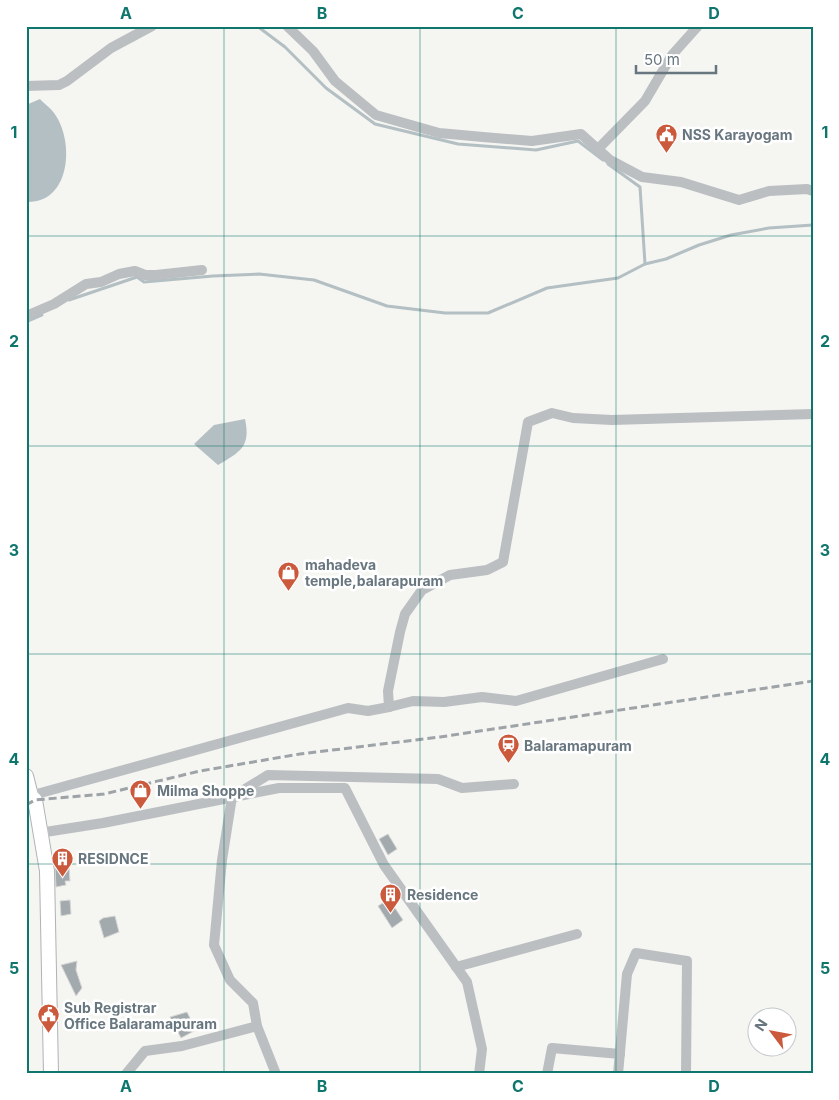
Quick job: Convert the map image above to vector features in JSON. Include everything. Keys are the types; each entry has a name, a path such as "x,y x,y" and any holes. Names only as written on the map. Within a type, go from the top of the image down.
{"main road":[{"path":"26,776 28,796 35,800 39,833 47,871 51,1074"}],"street":[{"path":"26,86 59,85 67,82 111,48 152,26"},
{"path":"287,26 313,51 335,81 376,115 439,133 532,141 581,134 610,160 642,177 682,182 739,200 769,191 807,189 813,191"},
{"path":"598,149 645,101 672,54 698,26"},
{"path":"26,316 54,304 86,284 101,282 119,274 135,271 144,275 156,275 202,270"},
{"path":"389,707 388,691 405,614 422,590 450,575 487,570 503,562 528,422 552,413 573,418 612,420 813,414"},
{"path":"28,796 348,708 368,711 413,702 444,702 482,697 516,701 663,659"},
{"path":"276,1074 257,1026 253,1003 230,980 214,945 222,860 232,797 268,775 438,779 462,788 514,784"},
{"path":"39,833 103,823 279,788 345,788 384,865 466,982 482,1049 479,1074"},
{"path":"456,967 577,934"},
{"path":"618,1074 627,974 636,953 687,961 686,1074"},
{"path":"126,1074 146,1052 182,1046 257,1026"},
{"path":"547,1074 552,1048 620,1054"}],"shaded area":[{"path":"40,99 53,111 61,125 65,139 65,169 60,182 52,193 41,200 26,202 26,105"},
{"path":"245,419 246,436 242,448 218,465 194,444 214,425"}],"building":[{"path":"388,834 397,849 388,855 379,839"},
{"name":"RESIDNCE","path":"69,866 70,881 65,881 66,885 56,887 55,868"},
{"name":"Residence","path":"389,899 403,920 392,928 378,906"},
{"path":"70,900 71,914 61,916 60,901"},
{"path":"115,916 119,932 104,938 99,921 103,918"},
{"path":"77,961 76,970 82,988 76,996 61,965"},
{"path":"187,1012 196,1030 181,1038 170,1017"}],"waterway":[{"path":"257,26 285,47 326,88 375,124 458,144 536,150 578,141 603,160"},
{"path":"608,164 640,187 645,264"},
{"path":"69,300 137,277 144,282 259,274 314,280 387,306 445,313 488,313 547,288 618,278 645,264 666,259 699,245 731,235 769,228 813,225"},
{"path":"26,322 42,315"}],"railway":[{"path":"26,805 35,800 104,794 200,771 300,754 440,737 813,681"}],"place":[{"name":"NSS Karayogam","path":"666,153"},
{"name":"mahadeva temple,balarapuram","path":"289,591"},
{"name":"Balaramapuram","path":"508,764"},
{"name":"Milma Shoppe","path":"141,809"},
{"name":"RESIDNCE","path":"62,877"},
{"name":"Residence","path":"391,913"},
{"name":"Sub Registrar Office Balaramapuram","path":"48,1034"}]}
